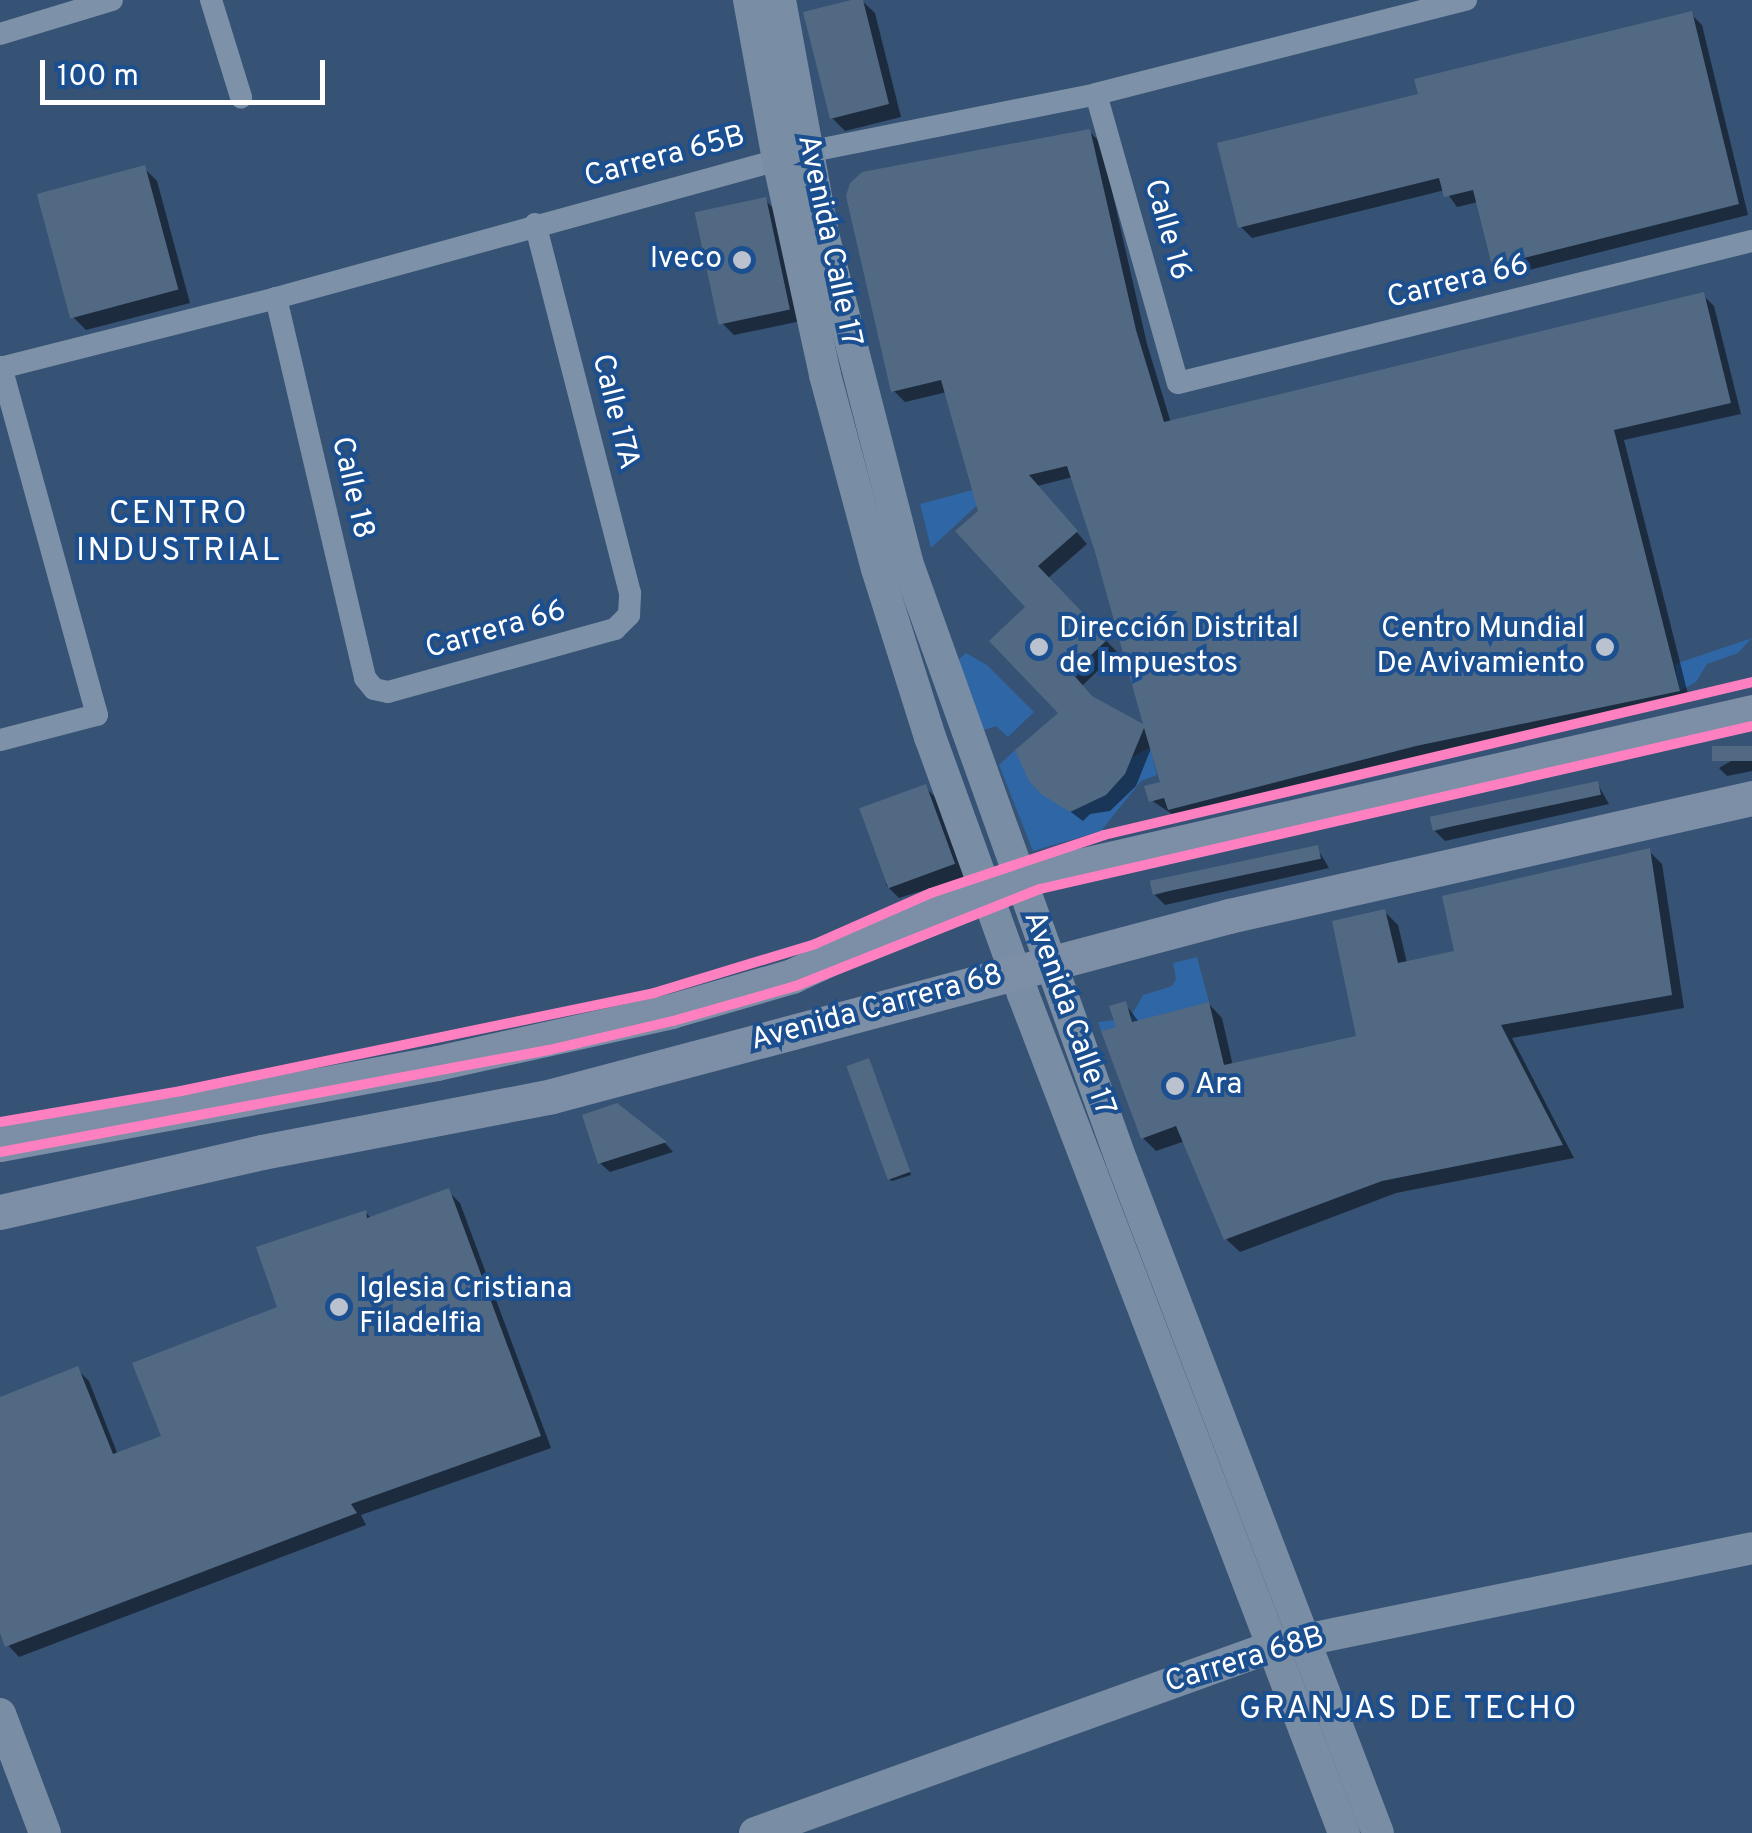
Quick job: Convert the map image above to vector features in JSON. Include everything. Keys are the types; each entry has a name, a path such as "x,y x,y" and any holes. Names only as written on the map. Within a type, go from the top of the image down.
{"main road":[{"name":"Avenida Carrera 68","path":"0,1144 438,1063 671,1011 792,976 916,918 1021,881 1117,854 1752,712"},
{"name":"Avenida Carrera 68","path":"0,1212 262,1152 552,1096 1015,971 1309,897 1752,798"}],"street":[{"path":"0,34 112,0"},
{"path":"211,0 241,97"},
{"name":"Avenida Calle 17","path":"749,0 792,156"},
{"name":"Avenida Calle 17","path":"780,0 792,156 825,375 892,566 1021,881 1378,1833"},
{"name":"Carrera 65B","path":"0,367 276,298 792,156 1096,94 1466,0"},
{"name":"Calle 16","path":"1096,94 1178,383"},
{"name":"Calle 17A","path":"535,224 630,593 630,616"},
{"name":"Carrera 66","path":"1178,383 1752,241"},
{"name":"Calle 18","path":"276,298 365,678 374,689"},
{"path":"0,367 96,716 0,740"},
{"name":"Avenida Calle 17","path":"892,566 930,737 1015,971 1344,1833"},
{"name":"Carrera 66","path":"374,689 388,692 615,629 630,616"},
{"name":"Carrera 68B","path":"755,1833 1271,1647 1752,1548"},
{"path":"0,1714 45,1833"}],"shaded area":[{"path":"1002,482 931,548 920,504"},
{"path":"1752,638 1738,653 1707,664 1696,682 1680,691 1675,664"},
{"path":"966,653 987,665 1034,712 1008,737 996,726 984,730 963,677 959,659"},
{"path":"1150,747 1157,775 1141,781 1101,831 1033,851 999,765 1015,750 1035,788 1063,804 1089,803 1106,795 1125,774 1131,758"},
{"path":"1197,957 1209,1002 1101,1031 1098,1022 1130,1018 1143,995 1172,986 1176,979 1173,963"}],"building":[{"path":"863,0 889,104 830,119 803,12"},
{"path":"1692,11 1739,204 1492,266 1473,190 1444,197 1439,178 1238,228 1217,143 1418,94 1414,79"},
{"path":"1090,129 1136,330 1164,422 1704,292 1731,403 1614,430 1680,691 1416,746 1168,810 1164,798 1149,802 1144,786 1160,782 1144,728 1125,774 1106,795 1070,812 1041,794 1029,781 1015,750 1058,713 989,641 1025,607 955,531 978,511 941,380 891,392 846,196 850,183 862,172","holes":["1067,466 1143,724 1092,696 1072,673 1108,639 1038,566 1078,531 1029,475"]},
{"path":"145,165 178,290 70,319 37,194"},
{"name":"Iveco","path":"766,197 790,309 719,325 695,212"},
{"path":"1712,746 1752,746 1752,761 1712,761"},
{"path":"1598,781 1601,795 1433,830 1430,817"},
{"path":"926,784 955,864 888,888 859,808"},
{"path":"1318,845 1321,859 1153,894 1150,881"},
{"path":"1650,848 1672,995 1501,1025 1563,1145 1382,1181 1224,1240 1176,1126 1141,1139 1101,1031 1116,1027 1109,1006 1126,1001 1132,1022 1209,1002 1224,1065 1356,1036 1332,921 1385,909 1398,963 1454,951 1442,896"},
{"path":"869,1058 910,1172 888,1180 846,1066"},
{"path":"617,1103 667,1142 598,1164 582,1115"},
{"path":"449,1188 541,1436 351,1504 357,1513 5,1647 0,1633 0,1397 78,1366 113,1454 161,1436 132,1363 277,1307 256,1247 366,1210 367,1218"}],"cycle path":[{"path":"0,1122 181,1091 654,993 815,944 931,893 1104,835 1752,682"},
{"path":"0,1152 549,1050 673,1021 796,986 1040,889 1752,726"}],"place":[{"name":"Iveco","path":"742,260"},
{"name":"Dirección Distrital de Impuestos","path":"1039,647"},
{"name":"Centro Mundial De Avivamiento","path":"1605,647"},
{"name":"Ara","path":"1175,1086"},
{"name":"Iglesia Cristiana Filadelfia","path":"339,1307"}],"district":[{"name":"CENTRO INDUSTRIAL","path":"179,534"},
{"name":"GRANJAS DE TECHO","path":"1409,1710"}]}
